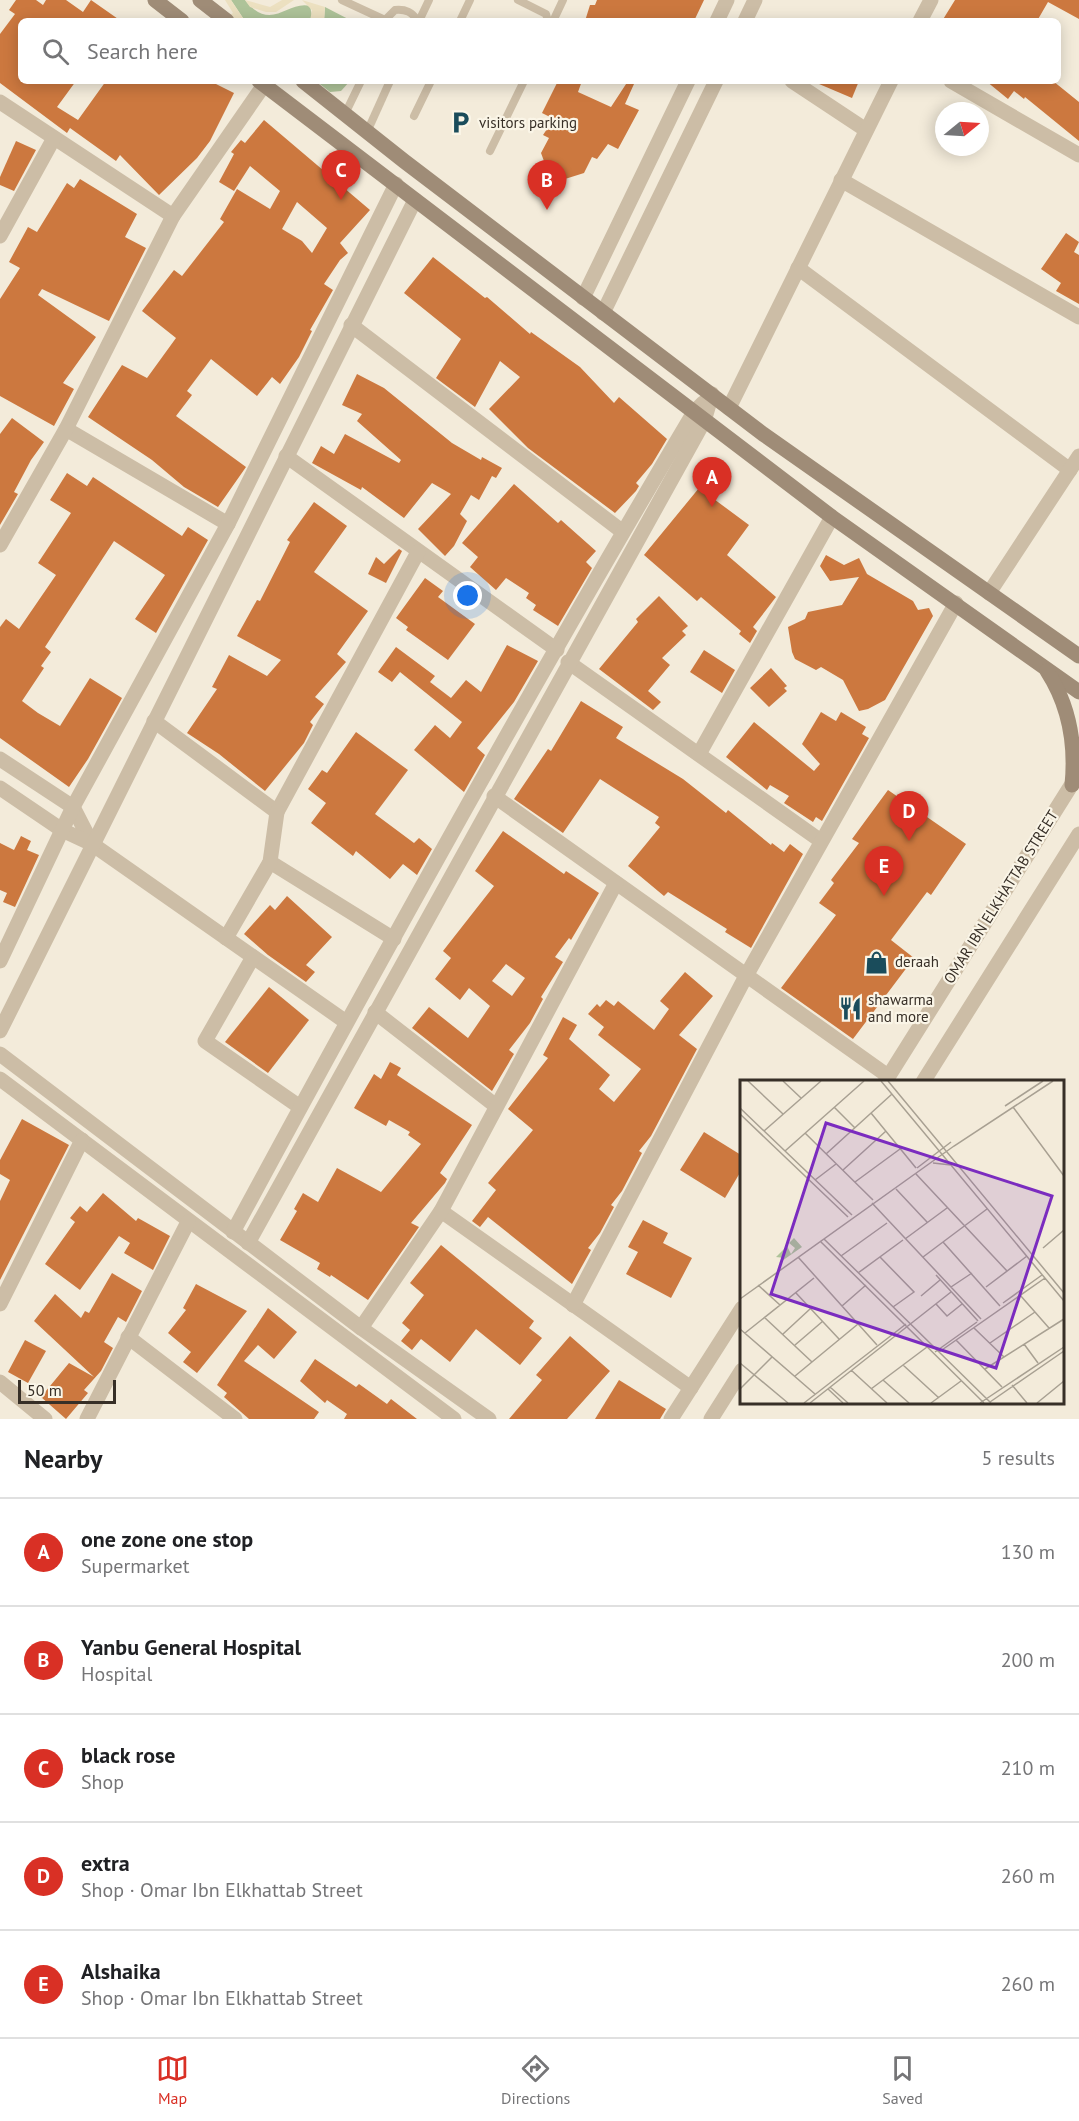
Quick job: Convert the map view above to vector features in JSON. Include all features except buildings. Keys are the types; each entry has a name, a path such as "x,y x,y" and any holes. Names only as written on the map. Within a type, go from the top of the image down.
{"main road":[{"path":"155,0 178,18"},
{"path":"200,0 223,18"},
{"path":"262,84 832,517 1079,692"},
{"path":"307,84 729,408 1079,656"},
{"path":"765,466 779,445"},
{"path":"1043,666 1059,693 1069,723 1075,779"}],"street":[{"path":"718,18 727,0"},
{"path":"746,18 755,0"},
{"path":"921,18 930,0"},
{"path":"0,545 66,429 173,216 260,84"},
{"path":"583,298 687,84"},
{"path":"603,313 715,84"},
{"path":"797,84 866,130"},
{"path":"729,408 889,84"},
{"path":"956,84 1079,155"},
{"path":"0,102 173,216"},
{"path":"0,236 54,138"},
{"path":"841,180 1079,317"},
{"path":"0,961 73,807 228,524 396,184"},
{"path":"0,1031 415,200"},
{"path":"798,268 1070,470"},
{"path":"351,325 623,532"},
{"path":"248,1243 568,662 712,394"},
{"path":"233,1232 346,1022 623,532 699,416"},
{"path":"66,429 228,524"},
{"path":"286,456 557,650"},
{"path":"990,593 1079,456"},
{"path":"699,754 832,517"},
{"path":"226,938 270,862 278,812 418,552"},
{"path":"573,1305 746,976 956,603"},
{"path":"568,662 821,841"},
{"path":"154,721 278,812"},
{"path":"0,759 73,807 92,844"},
{"name":"OMAR IBN ELKHATTAB STREET","path":"886,1079 1075,779"},
{"path":"0,788 62,830 92,844 346,1022"},
{"path":"494,796 886,1079"},
{"path":"924,1080 1079,834"},
{"path":"270,862 394,939"},
{"path":"361,1328 441,1211 616,883"},
{"path":"253,957 205,1041 300,1107"},
{"path":"375,1012 496,1106"},
{"path":"0,1054 361,1328 489,1419"},
{"path":"0,1079 454,1419"},
{"path":"0,1304 82,1140"},
{"path":"441,1211 691,1388"},
{"path":"87,1419 188,1222"},
{"path":"671,1419 740,1310"},
{"path":"128,1337 235,1419"},
{"path":"711,1419 740,1372"},
{"path":"0,1382 45,1419"}],"lane":[{"path":"342,0 380,18"},
{"path":"386,18 395,10 400,0"},
{"path":"420,18 429,0"},
{"path":"461,18 470,0"},
{"path":"518,0 550,18"},
{"path":"552,18 563,0"},
{"path":"395,10 405,9 416,18"},
{"path":"345,114 360,84"},
{"path":"367,132 389,84"},
{"path":"414,116 430,84"},
{"path":"490,151 523,84"}],"green space":[{"path":"231,0 245,0 254,9 271,15 302,5 310,6 312,16 311,18 243,18"},
{"path":"325,7 346,18 324,18"},
{"path":"320,84 347,84 341,91 330,92"}],"shaded area":[{"path":"225,0 231,0 243,18 234,18 230,15 233,13"},
{"path":"245,0 270,7 282,0 294,0 276,12 266,12 250,7"},
{"path":"302,0 325,7 324,18 311,18 312,10"}],"place":[{"name":"visitors parking","path":"461,123"},
{"name":"black rose","path":"341,200"},
{"name":"Yanbu General Hospital","path":"547,210"},
{"name":"one zone one stop","path":"712,507"},
{"name":"extra","path":"909,841"},
{"name":"Alshaika","path":"884,896"},
{"name":"deraah","path":"877,962"},
{"name":"shawarma and more","path":"850,1009"}]}
